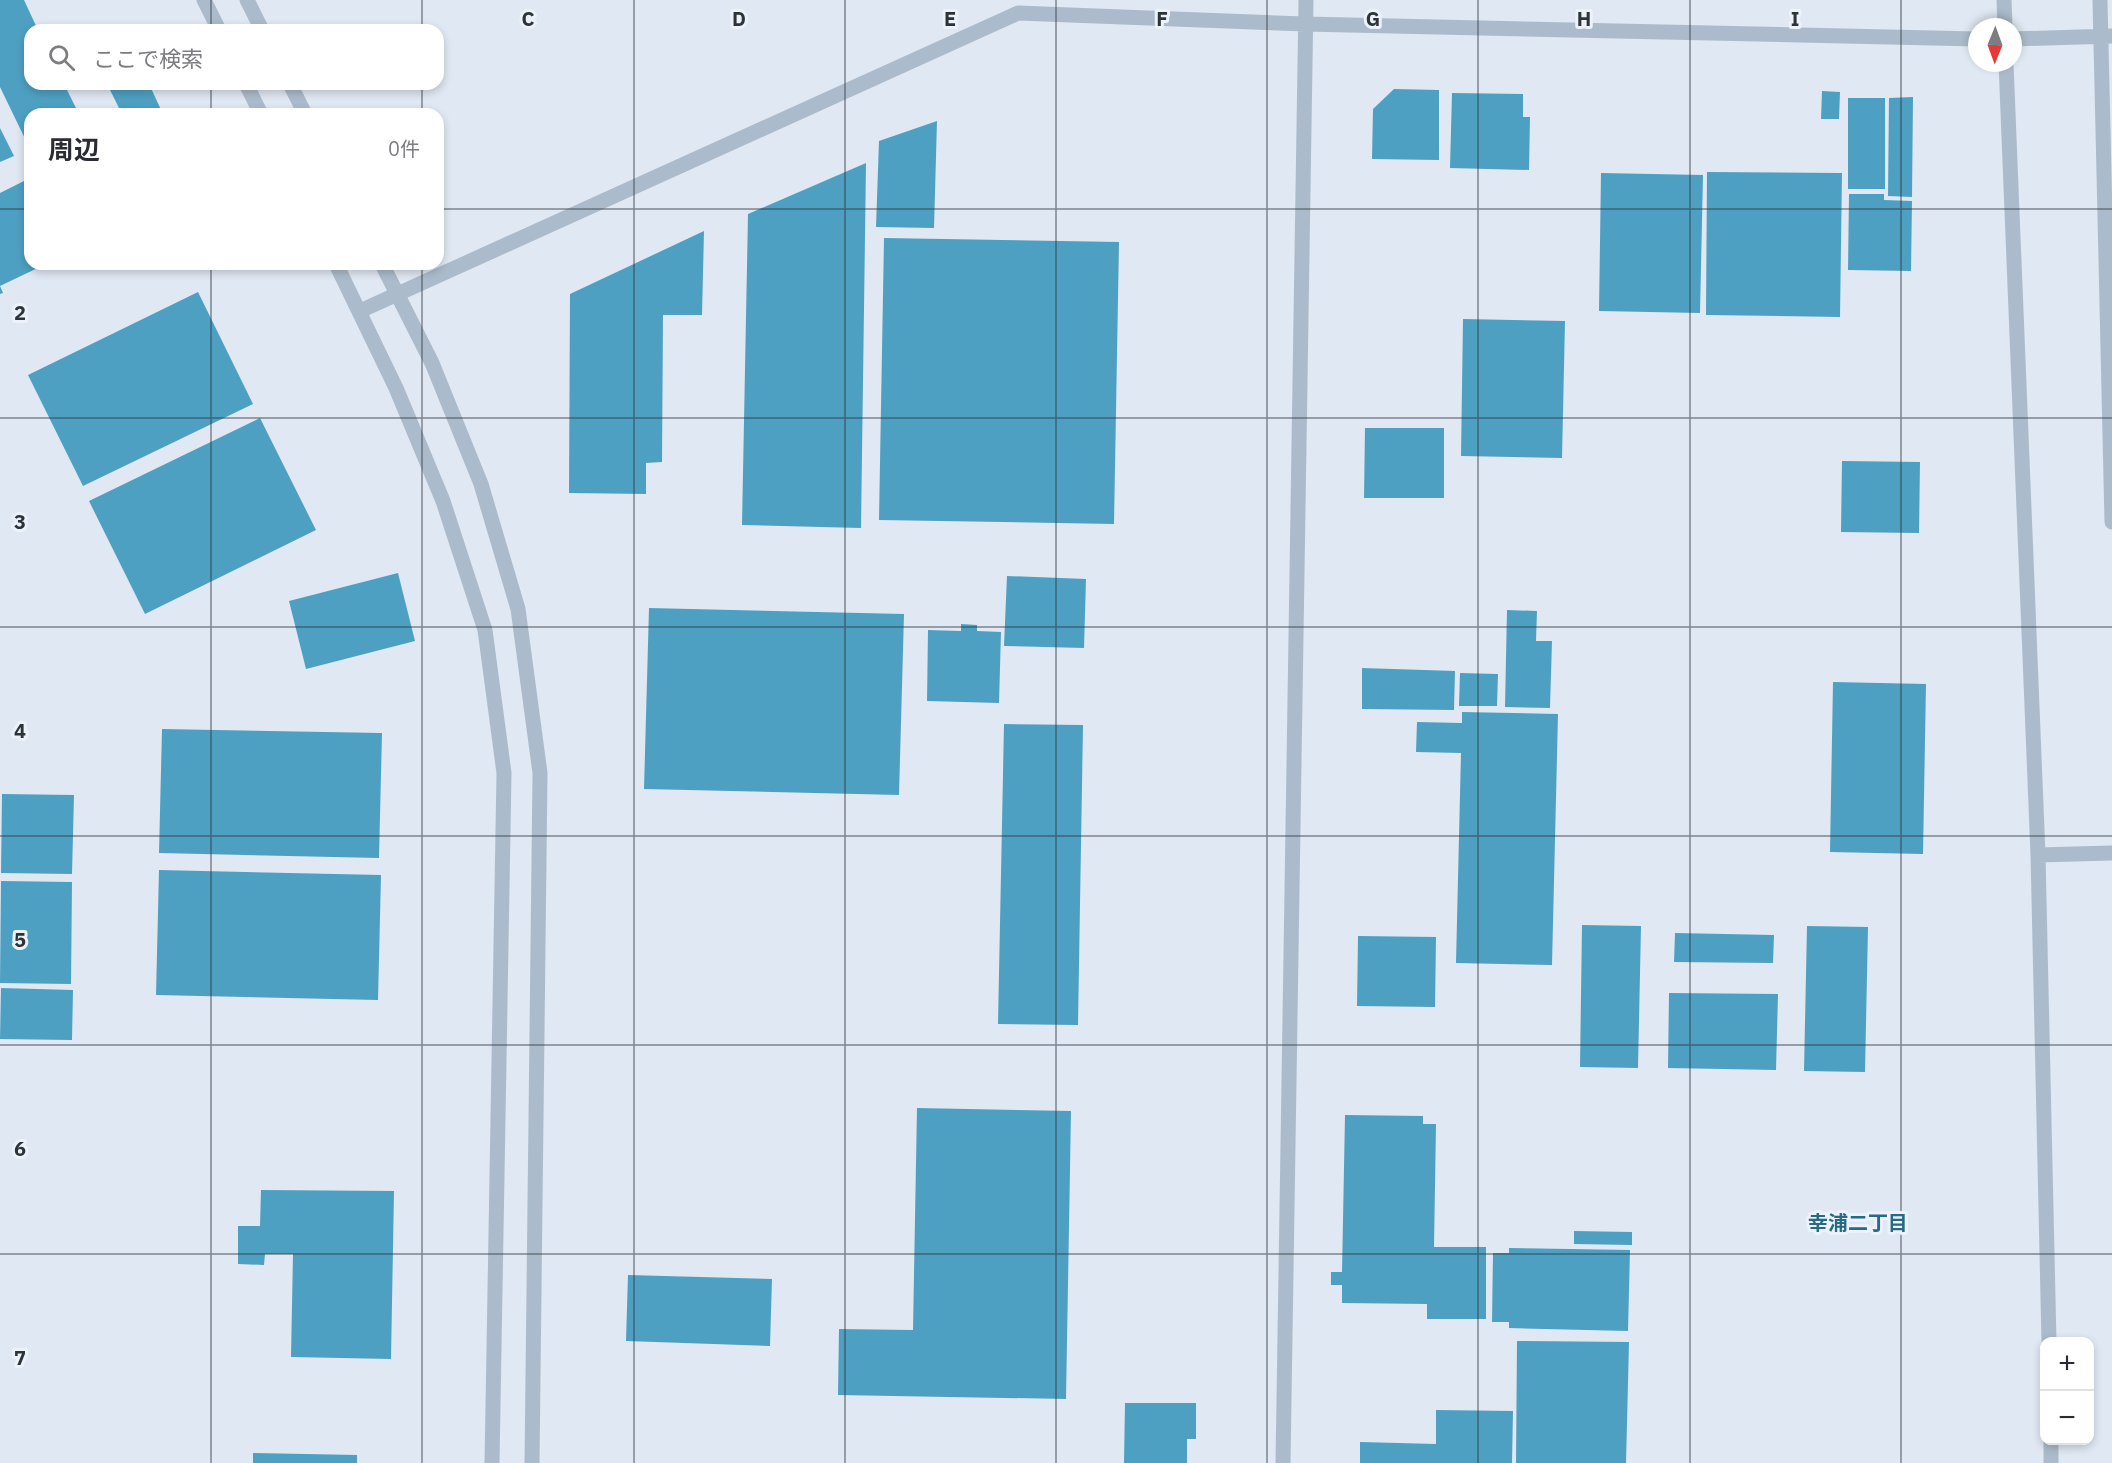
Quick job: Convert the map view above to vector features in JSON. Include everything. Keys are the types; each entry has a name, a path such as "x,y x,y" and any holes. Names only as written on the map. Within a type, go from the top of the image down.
{"street":[{"path":"204,0 216,24"},
{"path":"247,0 259,24"},
{"path":"1283,1463 1306,0"},
{"path":"2004,0 2005,18"},
{"path":"2100,0 2106,37 2112,522"},
{"path":"360,311 1015,6 1305,24 1968,39"},
{"path":"2022,39 2106,37"},
{"path":"2006,72 2038,855 2049,1337"},
{"path":"249,90 258,108"},
{"path":"293,90 302,108"},
{"path":"339,270 396,388 443,501 485,630 504,773 492,1463"},
{"path":"385,270 432,363 481,484 518,609 540,773 532,1463"},
{"path":"2038,855 2112,853"},
{"path":"2051,1445 2051,1463"}],"building":[{"path":"0,0 24,0 35,24 24,24 24,90 67,90 76,108 24,108 24,137 0,87"},
{"path":"1394,89 1439,90 1439,160 1372,159 1373,109"},
{"path":"110,90 152,90 160,108 119,108"},
{"path":"1822,91 1840,92 1839,119 1821,119"},
{"path":"1452,93 1523,94 1523,117 1530,117 1529,170 1450,168"},
{"path":"1913,97 1912,197 1888,196 1889,98"},
{"path":"1848,98 1885,98 1885,189 1848,189"},
{"path":"937,121 934,228 876,227 879,141"},
{"path":"0,128 14,156 0,162"},
{"path":"866,163 861,528 742,525 748,214"},
{"path":"1707,172 1842,173 1840,317 1706,315"},
{"path":"1601,173 1703,175 1700,313 1599,311"},
{"path":"24,181 24,270 33,270 0,286 0,193"},
{"path":"1849,194 1884,194 1884,200 1912,201 1911,271 1848,270"},
{"path":"704,231 702,315 663,315 662,462 646,463 646,494 569,493 570,294"},
{"path":"884,238 1119,242 1114,524 879,520"},
{"path":"198,292 253,404 83,486 28,375"},
{"path":"1463,319 1565,321 1562,458 1461,456"},
{"path":"260,418 316,530 145,614 89,501"},
{"path":"1365,428 1444,428 1444,498 1364,498"},
{"path":"1842,461 1920,462 1919,533 1841,532"},
{"path":"398,573 415,641 306,669 289,601"},
{"path":"1007,576 1086,579 1084,648 1004,646"},
{"path":"649,608 904,614 899,795 644,789"},
{"path":"1507,610 1537,611 1536,641 1552,641 1550,708 1505,707"},
{"path":"961,624 977,625 977,631 1001,632 999,703 927,701 928,630 961,631"},
{"path":"1362,668 1455,671 1454,710 1362,709"},
{"path":"1460,673 1498,674 1497,706 1459,706"},
{"path":"1833,682 1926,684 1923,854 1830,852"},
{"path":"1462,712 1558,714 1552,965 1456,963 1461,753 1416,752 1417,722 1462,723"},
{"path":"1004,724 1083,725 1078,1025 998,1024"},
{"path":"162,729 382,733 379,858 159,853"},
{"path":"2,794 74,795 72,874 1,873"},
{"path":"159,870 381,875 378,1000 156,995"},
{"path":"1,881 72,882 71,984 0,983"},
{"path":"1582,925 1641,926 1638,1068 1580,1067"},
{"path":"1807,926 1868,927 1865,1072 1804,1071"},
{"path":"1675,933 1774,935 1773,963 1674,962"},
{"path":"1358,936 1436,937 1435,1007 1357,1006"},
{"path":"1,988 73,990 72,1040 0,1039"},
{"path":"1669,993 1778,994 1776,1070 1668,1068"},
{"path":"917,1108 1071,1111 1066,1399 838,1395 839,1329 913,1330"},
{"path":"1345,1115 1423,1116 1423,1124 1436,1124 1434,1247 1486,1247 1486,1319 1427,1319 1427,1304 1342,1303 1342,1285 1331,1285 1331,1272 1342,1272"},
{"path":"261,1190 394,1191 391,1359 291,1357 293,1254 265,1254 264,1265 238,1264 238,1226 260,1226"},
{"path":"1574,1231 1632,1232 1632,1245 1574,1244"},
{"path":"1509,1248 1630,1250 1628,1331 1509,1328 1509,1322 1492,1322 1493,1253 1509,1253"},
{"path":"628,1275 772,1279 770,1346 626,1341"},
{"path":"1517,1341 1629,1342 1626,1463 1516,1463"},
{"path":"1125,1403 1196,1403 1196,1439 1187,1439 1187,1463 1124,1463"},
{"path":"1436,1410 1513,1411 1512,1463 1360,1463 1360,1442 1436,1444"},
{"path":"253,1453 357,1455 357,1463 253,1463"}],"district":[{"name":"幸浦二丁目","path":"1858,1223"}]}
